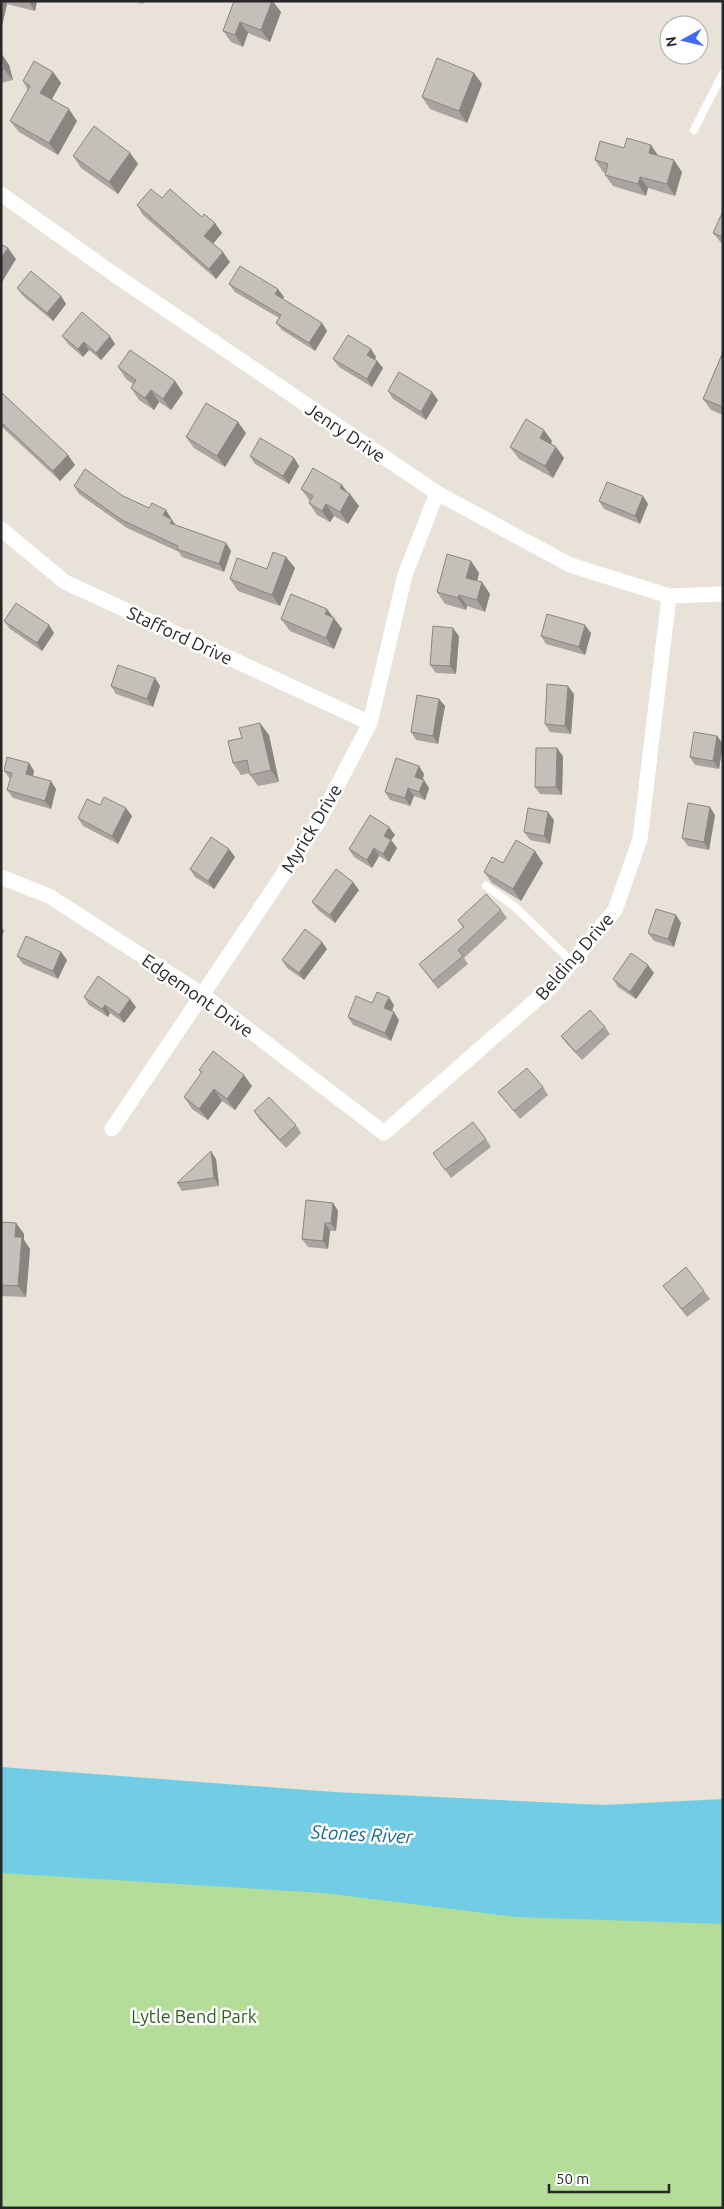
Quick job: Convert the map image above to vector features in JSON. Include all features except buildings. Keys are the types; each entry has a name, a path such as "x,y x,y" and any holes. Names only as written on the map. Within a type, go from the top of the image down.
{"street":[{"name":"Jenry Drive","path":"1,194 115,275 436,493 570,565 669,596 723,594"},
{"name":"Myrick Drive","path":"112,1129 319,821 370,723 405,575 436,493"},
{"name":"Stafford Drive","path":"1,528 65,582 370,723"},
{"name":"Belding Drive","path":"384,1133 553,986 615,910 640,839 669,596"},
{"name":"Edgemont Drive","path":"1,877 49,896 203,995 384,1133"}],"lane":[{"path":"694,130 723,73"},
{"path":"486,886 514,906 572,962"}],"green space":[{"name":"Lytle Bend Park","path":"1,1809 723,1822 723,2208 1,2208"}],"water":[{"name":"Stones River","path":"1,1767 334,1792 604,1805 723,1799 723,1924 516,1917 324,1893 1,1873"}]}
